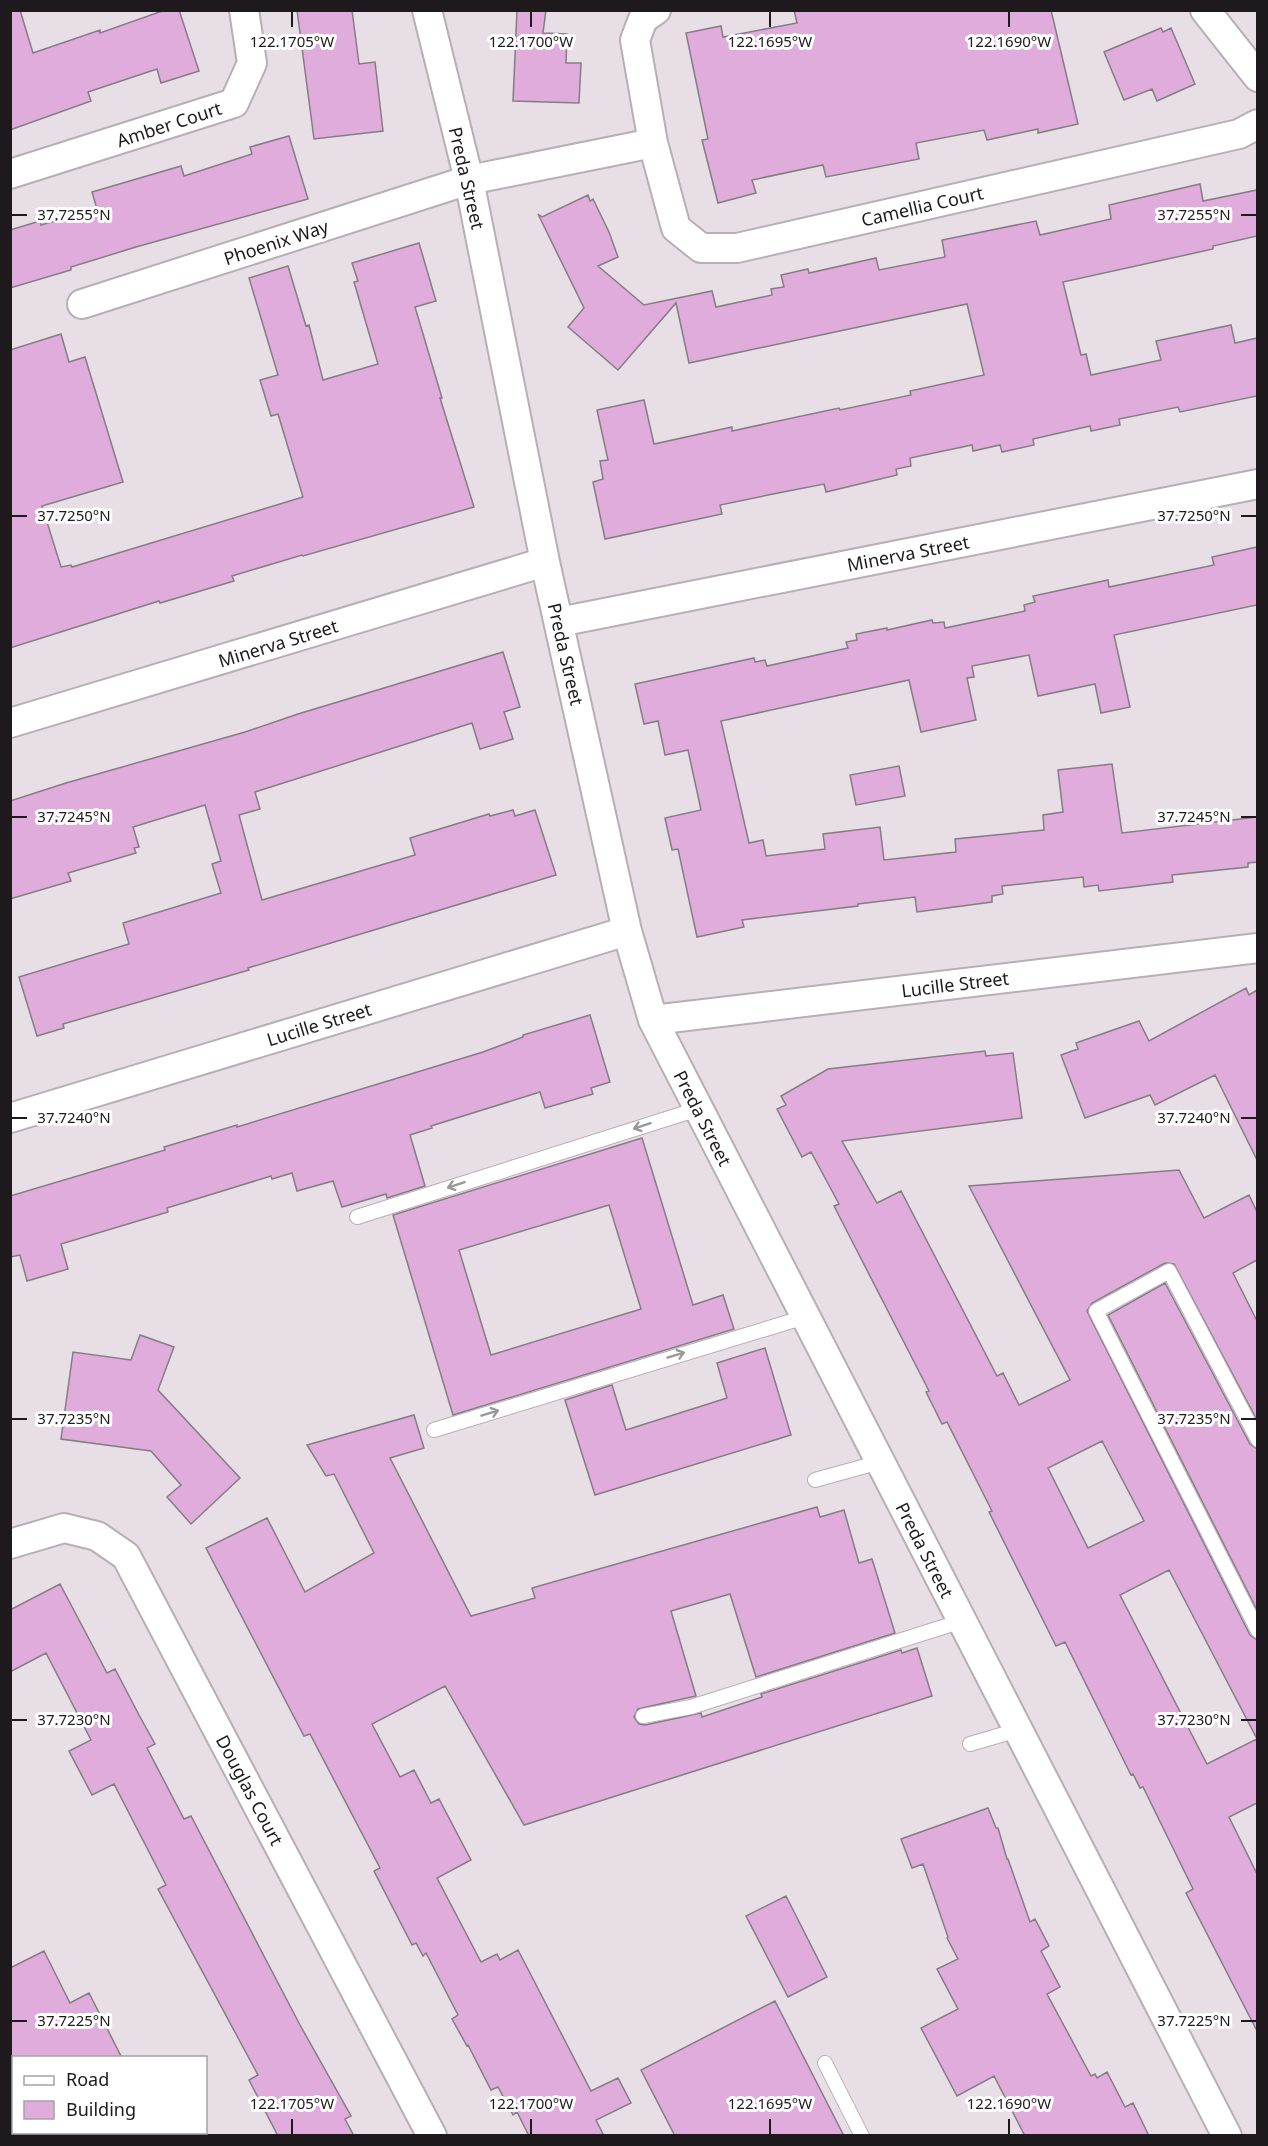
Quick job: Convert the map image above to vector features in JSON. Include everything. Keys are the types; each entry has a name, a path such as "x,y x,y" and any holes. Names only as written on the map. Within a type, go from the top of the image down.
{"street":[{"name":"Amber Court","path":"10,174 234,103 252,63 244,10"},
{"name":"Preda Street","path":"427,10 468,180 545,562 627,931 653,1020 1227,2136"},
{"name":"Camellia Court","path":"656,10 643,19 635,40 653,143 676,228 700,248 737,248 1239,134 1257,124"},
{"path":"1205,10 1257,77"},
{"path":"468,180 653,143"},
{"name":"Phoenix Way","path":"82,304 468,180"},
{"name":"Minerva Street","path":"559,622 1257,484"},
{"name":"Minerva Street","path":"10,723 545,562"},
{"name":"Lucille Street","path":"10,1118 627,931"},
{"name":"Lucille Street","path":"653,1020 1257,948"},
{"name":"Douglas Court","path":"10,1544 64,1528 97,1536 126,1556 432,2136"}],"lane":[{"path":"357,1217 698,1109"},
{"path":"1257,1440 1169,1271 1096,1311 1257,1631"},
{"path":"434,1430 805,1317"},
{"path":"815,1480 880,1462"},
{"path":"643,1716 691,1707 962,1621"},
{"path":"970,1744 1018,1730"},
{"path":"825,2063 862,2136"}],"building":[{"path":"10,10 20,10 33,53 165,10 179,10 199,71 161,83 157,69 88,92 91,101 10,130"},
{"path":"297,10 352,10 359,64 375,62 383,131 314,139"},
{"path":"517,10 546,10 543,33 567,34 566,63 581,63 579,103 513,101"},
{"path":"794,10 1051,10 1078,124 1038,133 1038,129 987,140 984,130 916,143 919,159 826,177 823,165 752,180 756,193 718,203 702,140 708,139 686,33 721,26 723,37 797,23"},
{"path":"1161,28 1163,32 1171,28 1195,84 1157,101 1152,89 1124,100 1104,52"},
{"path":"289,136 308,199 136,247 10,288 10,230 40,221 41,225 97,209 92,192 181,166 184,176 252,154 250,147"},
{"path":"1200,184 1203,201 1257,190 1257,236 1213,246 1213,249 1063,282 1081,355 1086,354 1091,375 1161,360 1156,341 1231,325 1235,343 1257,338 1257,396 1180,412 1178,407 1119,419 1120,425 1091,431 1090,426 1033,439 1034,445 1002,452 1000,445 973,451 972,445 910,458 911,466 896,469 897,475 826,492 824,484 720,505 722,514 605,539 593,482 603,479 600,461 608,460 597,410 644,400 654,444 732,427 732,431 839,408 840,410 911,395 910,391 984,375 967,304 689,363 676,303 618,370 568,327 584,308 538,214 542,217 588,195 590,201 593,199 609,232 618,257 598,266 644,305 712,291 716,307 772,295 771,289 784,287 781,275 808,269 809,273 876,258 879,270 945,257 942,240 1036,221 1040,235 1111,219 1109,205"},
{"path":"419,243 436,301 415,307 474,507 232,576 234,581 160,603 159,601 10,648 10,350 61,334 69,362 85,357 123,482 42,506 61,567 71,565 72,567 303,497 278,414 271,416 260,380 278,375 249,278 288,266 306,326 309,325 323,380 378,364 354,282 358,281 352,263"},
{"path":"1257,547 1257,605 1114,635 1130,707 1101,713 1095,684 1038,696 1029,655 972,666 974,677 967,678 976,720 921,732 909,680 721,721 749,843 763,840 766,856 825,849 823,834 880,827 884,860 956,852 955,839 1044,830 1043,815 1063,812 1058,770 1112,764 1122,833 1257,817 1257,862 1248,863 1248,867 1172,875 1173,882 1099,891 1098,885 1084,887 1083,877 1002,886 1003,894 992,896 992,902 917,912 915,897 858,904 858,906 742,920 744,927 697,937 678,849 672,850 665,818 701,810 688,750 665,755 658,721 644,724 635,684 754,658 755,662 765,660 767,666 848,648 846,642 857,640 856,634 887,628 887,630 932,620 933,623 944,622 945,628 1025,611 1024,605 1035,602 1033,596 1108,580 1109,587 1214,565 1212,557"},
{"path":"503,652 520,707 504,712 513,739 480,749 472,723 255,792 260,809 239,815 262,900 415,855 410,838 489,814 490,816 513,810 515,816 535,810 556,875 248,968 249,970 63,1024 64,1028 37,1036 19,977 129,944 123,923 221,893 212,864 221,861 205,805 133,827 139,847 134,848 136,853 68,873 71,881 10,899 10,801 245,732"},
{"path":"899,766 905,796 856,805 850,775"},
{"path":"1246,988 1249,995 1257,990 1257,1160 1215,1075 1155,1105 1150,1095 1085,1118 1061,1055 1078,1049 1076,1043 1139,1021 1149,1041"},
{"path":"590,1015 610,1082 591,1088 593,1094 545,1108 540,1092 431,1126 432,1128 410,1135 425,1186 387,1198 386,1194 342,1207 333,1181 297,1191 292,1173 272,1179 271,1176 167,1208 168,1212 61,1244 68,1269 27,1281 20,1255 10,1257 10,1196 165,1150 164,1147 483,1052 523,1037 523,1035"},
{"path":"985,1051 986,1056 1013,1053 1022,1118 842,1141 877,1203 901,1191 997,1376 1003,1373 1019,1405 1070,1380 969,1186 1179,1170 1204,1218 1249,1195 1257,1212 1257,1260 1233,1273 1257,1321 1257,1420 1174,1264 1165,1263 1092,1303 1087,1311 1250,1635 1257,1640 1257,1739 1257,1803 1229,1817 1257,1874 1257,2031 1186,1893 1193,1889 1143,1787 1140,1788 1133,1774 1131,1775 1065,1642 1056,1646 989,1512 992,1511 947,1422 942,1424 926,1392 929,1391 834,1206 839,1204 811,1152 802,1157 777,1109 786,1105 781,1096 828,1069","holes":["1102,1441 1144,1521 1088,1548 1048,1468","1169,1570 1257,1739 1207,1764 1120,1595"]},
{"path":"642,1138 693,1305 723,1295 734,1329 453,1415 393,1215","holes":["609,1205 641,1309 491,1355 459,1250"]},
{"path":"1165,1283 1250,1444 1257,1449 1257,1610 1108,1315"},
{"path":"140,1335 174,1347 158,1390 240,1478 191,1524 167,1497 181,1485 151,1451 61,1439 73,1352 131,1360"},
{"path":"765,1348 791,1435 595,1495 565,1400 612,1385 626,1430 727,1398 717,1363"},
{"path":"414,1415 424,1448 390,1458 471,1616 535,1598 532,1588 817,1507 820,1517 844,1510 859,1563 872,1559 895,1633 756,1677 730,1594 671,1611 696,1696 638,1709 634,1717 639,1724 645,1725 701,1713 702,1717 762,1697 761,1694 901,1650 902,1653 917,1648 932,1696 524,1825 445,1686 372,1724 400,1777 414,1770 431,1803 439,1799 471,1860 437,1878 481,1962 497,1954 500,1960 518,1950 591,2091 618,2078 631,2103 596,2120 604,2136 529,2136 517,2112 513,2115 498,2087 491,2090 452,2019 458,2015 426,1953 423,1956 416,1943 412,1945 374,1871 380,1868 310,1734 304,1736 206,1548 267,1518 305,1592 374,1553 334,1474 326,1476 307,1445"},
{"path":"60,1584 107,1673 115,1669 155,1744 147,1748 184,1819 191,1816 300,2025 351,2116 345,2119 354,2136 278,2136 249,2080 258,2075 158,1889 166,1885 114,1784 92,1795 69,1751 91,1740 46,1653 10,1672 10,1610"},
{"path":"988,1808 998,1828 1030,1922 1035,1919 1049,1946 1041,1951 1060,1987 1047,1994 1091,2076 1095,2074 1097,2078 1107,2072 1125,2107 1133,2103 1149,2136 1025,2136 994,2076 957,2096 921,2028 958,2009 937,1969 958,1959 947,1938 923,1864 912,1868 901,1839"},
{"path":"786,1896 827,1977 788,1997 746,1916"},
{"path":"44,1951 70,2003 89,1993 121,2056 12,2056 10,2058 10,1968"},
{"path":"775,2001 844,2136 675,2136 641,2070"}]}
